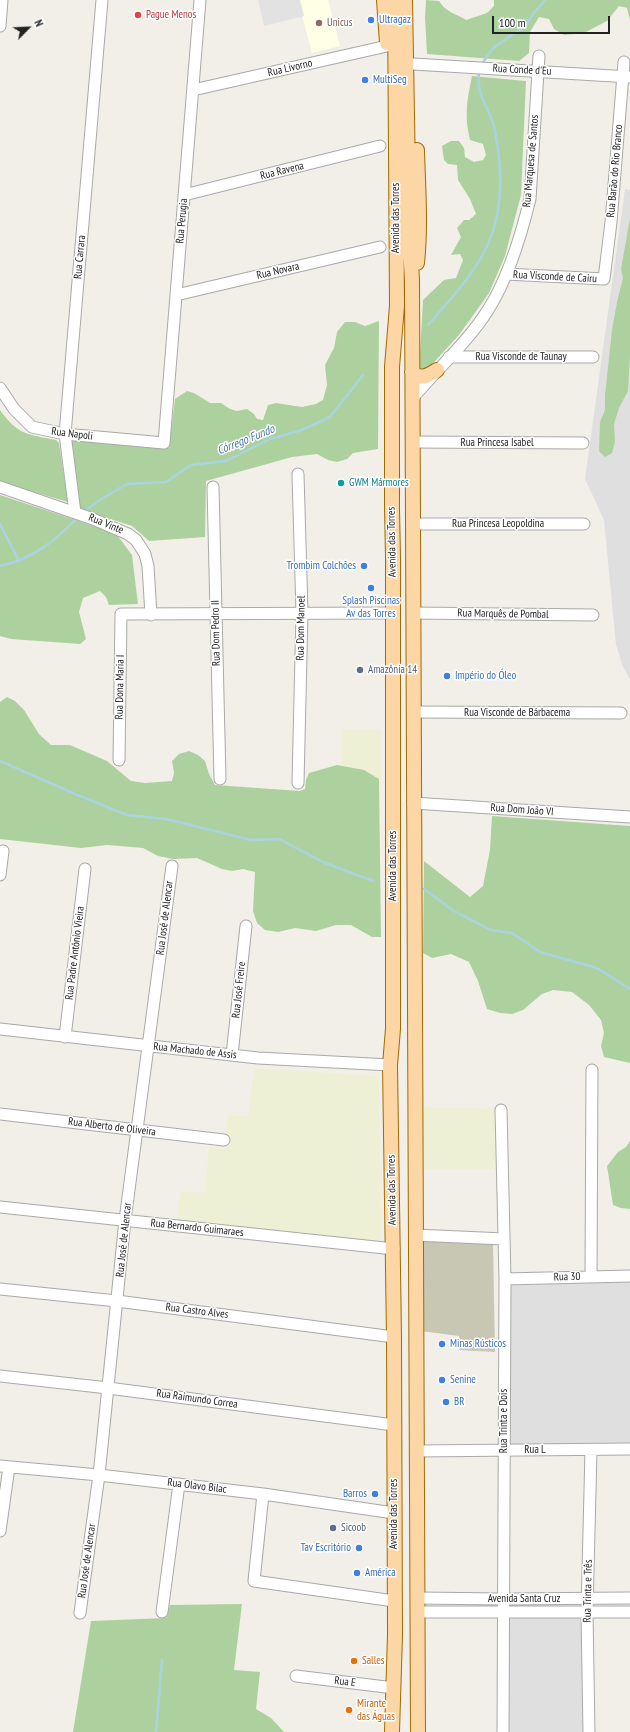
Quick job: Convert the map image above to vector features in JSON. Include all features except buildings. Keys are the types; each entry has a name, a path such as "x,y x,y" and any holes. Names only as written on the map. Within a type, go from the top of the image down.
{"main road":[{"path":"384,0 387,46 392,367"},
{"name":"Avenida das Torres","path":"395,0 402,230 412,280 412,583 418,1732"},
{"name":"Avenida das Torres","path":"392,1732 395,1635 394,1250 390,1065 393,1029 392,367 402,230 405,0"},
{"path":"412,280 417,267 420,243 413,64 413,0"},
{"path":"412,372 415,376 421,377 437,370"},
{"path":"393,557 397,548 407,549 411,558 412,583"},
{"path":"390,1065 400,1070 407,1069 412,1067 415,1060"},
{"path":"391,1108 402,1101 408,1102 413,1112 415,1134"},
{"path":"395,1635 397,1645 402,1653 408,1653 417,1647"}],"street":[{"path":"0,26 2,0"},
{"name":"Rua Carrara","path":"76,513 64,434 102,0"},
{"name":"Rua Perugia","path":"164,443 200,0"},
{"name":"Rua Livorno","path":"193,90 387,46"},
{"name":"Rua Marquesa de Santos","path":"412,399 478,324 488,310 506,274 525,220 530,199 538,56"},
{"name":"Rua Barão do Rio Branco","path":"604,279 627,77 624,62"},
{"name":"Rua Conde d'Eu","path":"413,64 627,77"},
{"name":"Rua Ravena","path":"184,195 380,146"},
{"name":"Rua Novara","path":"176,295 380,247"},
{"name":"Rua Visconde de Cairu","path":"506,274 604,279"},
{"name":"Rua Visconde de Taunay","path":"449,357 593,356"},
{"name":"Rua Napoli","path":"0,388 14,409 32,427 64,434 164,443"},
{"name":"Rua Princesa Isabel","path":"412,442 583,443"},
{"name":"Rua Dom Manoel","path":"298,474 302,612 298,783"},
{"name":"Rua Vinte","path":"1,487 93,519 128,534 136,540 145,554 148,566 151,615"},
{"name":"Rua Dom Pedro II","path":"213,487 220,779"},
{"name":"Rua Princesa Leopoldina","path":"412,524 584,524"},
{"path":"151,615 302,612 393,613"},
{"name":"Rua Marquês de Pombal","path":"413,613 593,615"},
{"name":"Rua Dona Maria I","path":"120,760 121,614 151,615"},
{"name":"Rua Visconde de Bárbacema","path":"413,712 621,713"},
{"name":"Rua Dom João VI","path":"414,804 630,817"},
{"path":"0,875 3,851"},
{"name":"Rua José de Alencar","path":"80,1613 99,1475 125,1220 172,866"},
{"name":"Rua Padre Antônio Vieira","path":"65,1037 85,869"},
{"name":"Rua José Freire","path":"232,1055 246,926"},
{"name":"Rua Machado de Assis","path":"0,1029 258,1058 390,1065"},
{"path":"591,1277 592,1070"},
{"name":"Rua Trinta e Dois","path":"501,1110 504,1238 503,1732"},
{"name":"Rua Alberto de Oliveira","path":"0,1114 224,1140"},
{"name":"Rua Bernardo Guimaraes","path":"0,1207 394,1250"},
{"path":"415,1235 504,1238"},
{"name":"Rua 30","path":"504,1279 630,1276"},
{"name":"Rua Castro Alves","path":"0,1289 117,1301 394,1337"},
{"name":"Rua Raimundo Correa","path":"0,1376 108,1388 394,1425"},
{"name":"Rua L","path":"416,1451 630,1449"},
{"name":"Rua Trinta e Três","path":"589,1732 587,1599 591,1450"},
{"path":"0,1531 4,1467"},
{"name":"Rua Olavo Bilac","path":"4,1467 99,1475 179,1484 263,1494 394,1513"},
{"path":"162,1612 179,1484"},
{"path":"263,1494 254,1581 394,1601"},
{"name":"Avenida Santa Cruz","path":"417,1598 630,1598"},
{"name":"Avenida Santa Cruz","path":"417,1612 630,1612"},
{"name":"Rua E","path":"296,1676 394,1688"}],"shaded area":[{"path":"258,0 300,0 304,16 264,26"},
{"name":"Unicus","path":"298,0 328,0 340,46 312,53"},
{"path":"625,189 630,190 630,679 623,667 616,645 604,520 585,479"},
{"path":"342,729 381,729 381,784 342,784"},
{"path":"254,1068 376,1076 379,1081 381,1236 379,1241 374,1243 177,1220 180,1191 205,1193 209,1146 224,1149 228,1115 248,1116"},
{"path":"422,1107 497,1109 497,1169 424,1169"},
{"path":"419,1240 493,1241 495,1352 459,1350 459,1336 420,1331"},
{"path":"630,1282 630,1445 510,1445 509,1285"},
{"path":"584,1616 586,1732 509,1732 509,1617"}],"green space":[{"path":"426,0 439,1 448,11 466,20 487,13 494,6 494,0 630,0 630,20 627,8 619,6 607,21 584,33 564,35 554,29 549,19 539,17 530,32 529,53 519,61 427,54 425,17"},
{"path":"472,76 526,81 521,195 505,256 489,293 459,335 424,373 419,371 423,300 444,280 456,278 463,260 460,254 451,255 461,237 457,228 464,220 469,220 476,214 470,199 458,180 457,165 448,164 444,160 442,146 451,141 459,141 464,148 465,157 474,162 483,160 486,155 483,144 470,140 468,131 467,108"},
{"path":"630,218 630,355 628,391 619,408 614,424 615,442 612,453 605,457 599,451 600,422 605,410 605,395 612,330 623,278 621,269"},
{"path":"379,321 378,449 353,453 347,459 337,462 328,460 317,454 292,457 206,481 205,537 149,541 132,526 79,509 70,439 169,448 175,399 187,391 194,393 210,403 221,403 230,409 237,411 247,409 254,414 257,419 263,420 268,405 276,403 302,407 316,404 323,400 327,385 325,365 334,348 337,332 345,322 355,322 365,326"},
{"path":"0,410 18,429 30,434 56,440 59,443 68,502 0,482"},
{"path":"0,495 117,535 132,555 138,604 109,605 106,597 100,591 83,598 79,612 86,639 80,644 11,639 0,636"},
{"path":"7,697 15,701 24,710 39,734 51,745 70,745 107,761 131,781 145,783 172,781 174,773 172,761 179,754 189,751 198,755 205,761 209,774 215,785 300,791 305,789 306,780 309,773 337,765 364,770 379,779 381,937 372,937 351,925 336,925 316,931 295,928 278,932 265,930 257,923 253,911 255,872 243,869 232,871 222,869 197,858 173,859 158,856 143,848 107,845 81,848 0,839 0,702"},
{"path":"492,816 630,826 630,1063 604,1057 601,1046 604,1033 601,1020 589,1005 572,992 553,990 542,994 523,1010 512,1014 500,1013 487,1009 478,981 469,962 451,954 432,958 423,953 424,861 470,897 483,886 490,850"},
{"path":"630,1141 630,1209 613,1205 607,1166 618,1152 626,1147"},
{"path":"242,1604 234,1670 260,1672 256,1709 271,1718 284,1732 73,1732 91,1621 166,1618 170,1605"}],"waterway":[{"name":"Córrego Fundo","path":"482,64 492,49 526,25 545,0"},
{"name":"Córrego Fundo","path":"428,325 457,292 482,256 489,241 498,211 500,195 498,147 494,125 480,92 479,71"},
{"name":"Córrego Fundo","path":"83,512 127,484 166,482 191,465 226,461 270,439 302,430 330,417 363,375"},
{"name":"Córrego Fundo","path":"0,566 12,563 43,548 78,517"},
{"path":"0,524 19,561"},
{"path":"0,761 127,815 166,819 251,840 279,839 323,862 373,881"},
{"path":"424,889 454,911 491,930 512,933 540,952 597,968 630,989"},
{"path":"156,1732 162,1660"}],"place":[{"name":"Pague Menos","path":"138,15"},
{"name":"Ultragaz","path":"371,20"},
{"name":"Unicus","path":"319,23"},
{"name":"MultiSeg","path":"365,80"},
{"name":"GWM Mármores","path":"341,483"},
{"name":"Trombim Colchões","path":"364,566"},
{"name":"Splash Piscinas Av das Torres","path":"371,588"},
{"name":"Amazônia 14","path":"360,670"},
{"name":"Império do Óleo","path":"447,676"},
{"name":"Minas Rústicos","path":"442,1344"},
{"name":"Senine","path":"442,1380"},
{"name":"BR","path":"446,1402"},
{"name":"Barros","path":"375,1494"},
{"name":"Sicoob","path":"333,1528"},
{"name":"Tav Escritório","path":"359,1548"},
{"name":"América","path":"357,1573"},
{"name":"Salles","path":"354,1661"},
{"name":"Mirante das Águas","path":"349,1710"}]}
